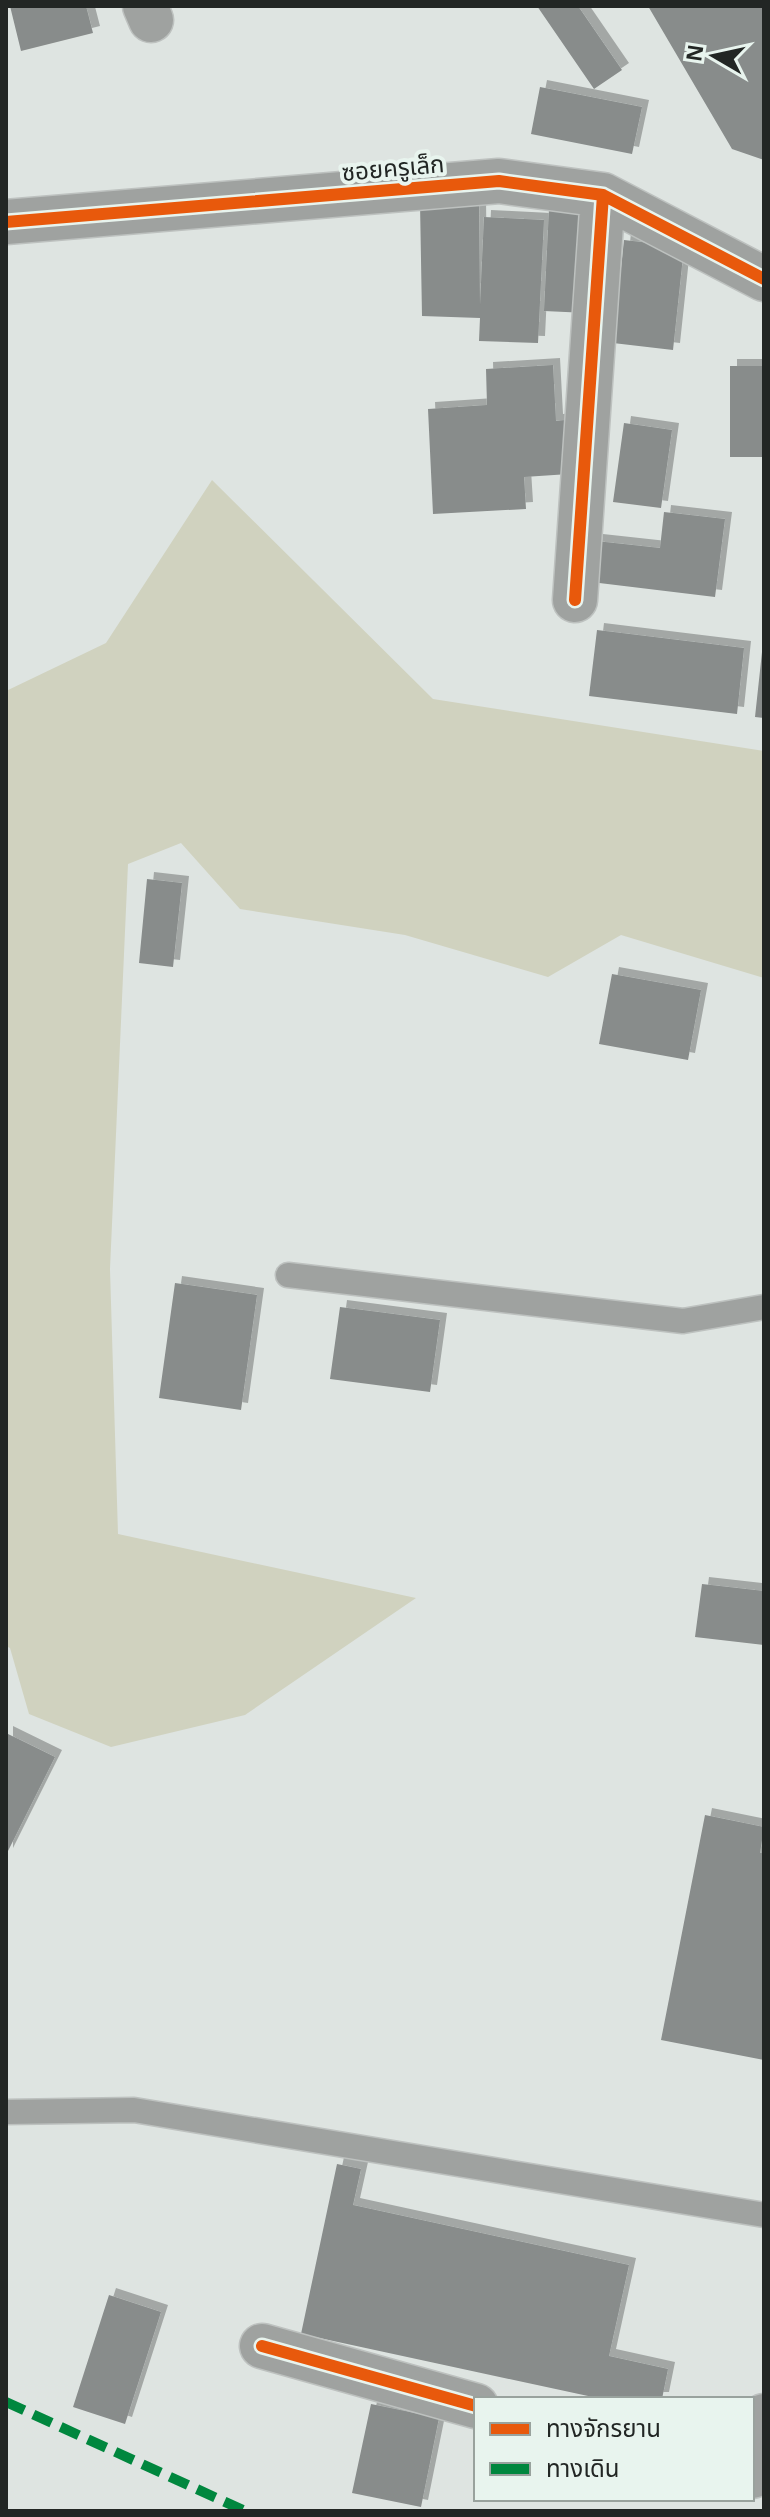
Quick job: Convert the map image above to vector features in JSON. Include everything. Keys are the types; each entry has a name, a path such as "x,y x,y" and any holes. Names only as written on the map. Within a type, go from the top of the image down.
{"street":[{"name":"ซอยครูเล็ก","path":"6,222 499,181 603,195 764,279"},
{"path":"575,600 603,195"},
{"path":"262,2346 474,2405"},
{"path":"754,2466 764,2416"}],"lane":[{"path":"288,1275 683,1321 764,1307"},
{"path":"6,2112 134,2110 764,2215"}],"green space":[{"path":"212,480 433,699 764,751 764,978 621,935 548,977 405,935 240,909 181,843 128,864 110,1269 118,1534 416,1598 245,1715 111,1747 29,1714 10,1648 6,1646 6,691 106,643"}],"building":[{"path":"10,6 86,6 93,33 21,51"},
{"path":"537,6 578,6 622,70 594,89"},
{"path":"648,6 764,6 764,160 732,149"},
{"path":"540,87 642,107 632,154 531,134"},
{"path":"479,202 480,305 484,217 544,220 538,343 479,341 480,318 422,316 420,203"},
{"path":"549,209 592,210 587,313 544,311"},
{"path":"624,240 684,247 673,350 613,343"},
{"path":"553,365 556,421 565,420 569,474 524,477 526,509 433,514 428,409 487,405 486,369"},
{"path":"730,366 764,366 764,457 730,457"},
{"path":"624,423 672,430 661,508 613,502"},
{"path":"664,512 725,519 715,597 591,582 596,541 660,548"},
{"path":"597,630 744,648 737,714 589,696"},
{"path":"764,653 764,718 755,717"},
{"path":"147,879 182,883 173,967 139,963"},
{"path":"612,974 701,990 688,1060 599,1044"},
{"path":"175,1283 257,1295 241,1410 159,1398"},
{"path":"340,1307 440,1320 430,1392 330,1379"},
{"path":"702,1584 764,1591 764,1645 695,1637"},
{"path":"6,1733 55,1757 6,1855"},
{"path":"705,1815 764,1827 760,1853 764,1853 764,2060 661,2040"},
{"path":"337,2164 361,2169 353,2205 629,2265 609,2356 668,2369 662,2397 593,2397 301,2334"},
{"path":"109,2295 161,2312 125,2424 73,2407"},
{"path":"371,2404 439,2418 421,2507 352,2493"}],"marked path":[{"path":"6,2402 245,2511"}],"cycle path":[{"path":"6,222 499,181 603,195 764,279"},
{"path":"575,600 603,195"},
{"path":"262,2346 474,2405"}]}
